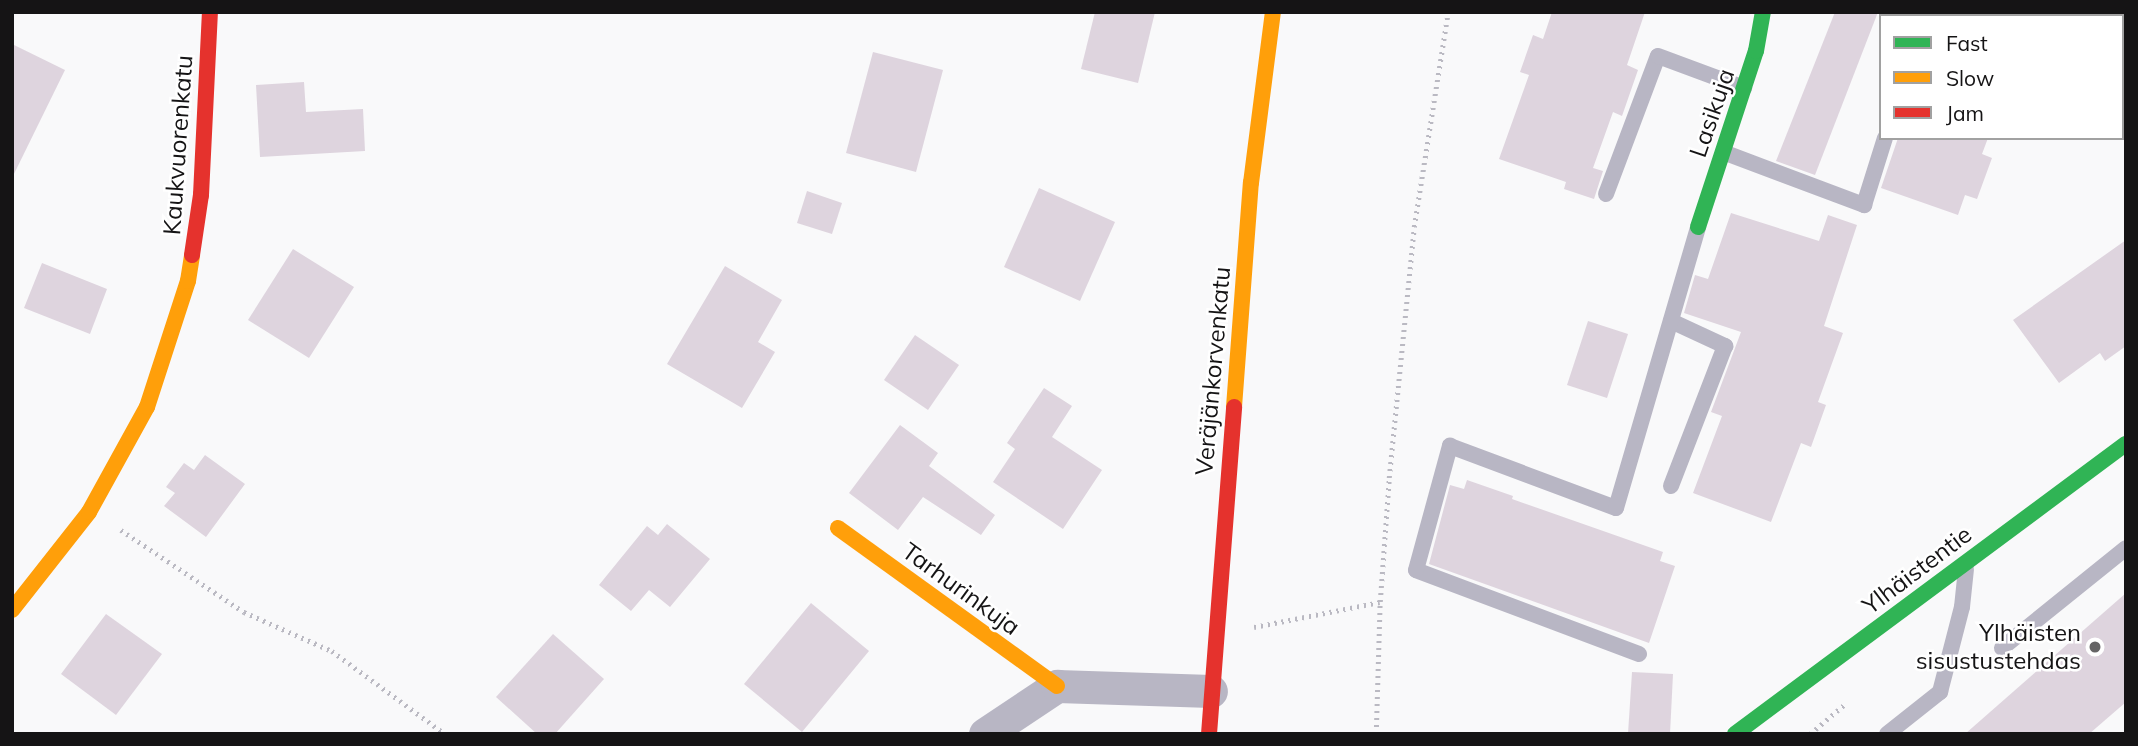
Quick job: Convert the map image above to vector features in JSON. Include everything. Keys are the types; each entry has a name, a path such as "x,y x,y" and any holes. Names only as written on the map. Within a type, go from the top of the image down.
{"street":[{"name":"Kaukvuorenkatu","path":"12,610 89,512 147,407 188,281 201,195 210,12"},
{"name":"Veräjänkorvenkatu","path":"1209,734 1251,183 1272,12"},
{"name":"Lasikuja","path":"1698,227 1756,51 1763,12"},
{"name":"Ylhäistentie","path":"1735,734 2126,444"},
{"name":"Tarhurinkuja","path":"838,528 1057,686"},
{"path":"985,734 1057,686 1211,691"}],"lane":[{"path":"1606,194 1658,56 1744,88"},
{"path":"1723,152 1864,205 1884,140"},
{"path":"1639,654 1416,570 1450,446 1616,508 1698,227"},
{"path":"1671,321 1725,346 1671,486"},
{"path":"2002,648 2126,548"},
{"path":"1887,734 1940,692 1962,607 1967,561"}],"path":[{"path":"1376,734 1380,602 1414,227 1448,12"},
{"path":"89,512 137,539 244,612 332,651 445,734"},
{"path":"1215,634 1380,602"}],"building":[{"path":"1095,12 1155,12 1138,83 1081,69"},
{"path":"1552,12 1645,12 1627,65 1638,70 1622,116 1613,112 1593,168 1603,171 1594,199 1564,189 1566,182 1499,159 1529,75 1520,72 1533,35 1543,39"},
{"path":"1835,12 1878,12 1815,175 1776,161"},
{"path":"12,44 65,70 12,178"},
{"path":"873,52 943,70 916,172 846,153"},
{"path":"304,82 306,112 363,109 365,151 260,157 256,85"},
{"path":"1897,140 1987,140 1982,154 1992,158 1977,199 1965,195 1958,215 1881,188"},
{"path":"1039,188 1115,222 1080,301 1004,267"},
{"path":"807,191 842,203 832,234 797,223"},
{"path":"1731,213 1819,241 1828,215 1857,225 1824,326 1843,333 1818,402 1826,405 1811,447 1801,443 1771,522 1693,493 1722,416 1711,412 1741,332 1684,313 1695,275 1708,279"},
{"path":"2126,240 2126,346 2105,361 2100,353 2059,383 2013,320"},
{"path":"293,249 354,287 309,358 248,320"},
{"path":"42,263 107,289 90,334 24,308"},
{"path":"725,266 782,300 758,342 775,352 742,408 667,364"},
{"path":"1588,321 1628,334 1607,398 1567,385"},
{"path":"915,335 959,365 928,410 884,380"},
{"path":"1044,388 1072,406 1052,437 1102,470 1063,529 993,482 1015,449 1007,443"},
{"path":"900,425 938,453 929,466 995,515 981,535 923,497 898,530 849,493"},
{"path":"205,455 245,484 206,537 164,506 175,493 166,487 184,463 194,470"},
{"path":"1467,480 1513,496 1512,499 1663,552 1660,561 1675,566 1649,643 1429,564 1450,485 1464,489"},
{"path":"667,524 710,559 670,607 649,590 631,611 599,585 647,526 658,535"},
{"name":"Ylhäisten sisustustehdas","path":"2126,593 2126,702 2089,734 1965,734"},
{"path":"811,603 869,651 802,732 744,684"},
{"path":"106,614 162,654 116,715 61,674"},
{"path":"553,634 604,679 555,734 537,734 496,697"},
{"path":"1632,672 1673,674 1670,734 1628,734"}],"traffic: fast":[{"path":"1698,227 1756,51 1763,12"},
{"path":"1735,734 2126,444"}],"traffic: slow":[{"path":"1234,407 1251,183 1273,12"},
{"path":"12,610 89,512 147,407 188,281 192,255"},
{"path":"838,528 1057,686"}],"traffic: jam":[{"path":"192,255 201,195 210,12"},
{"path":"1209,734 1234,407"}],"place":[{"name":"Ylhäisten sisustustehdas","path":"2095,647"}]}
